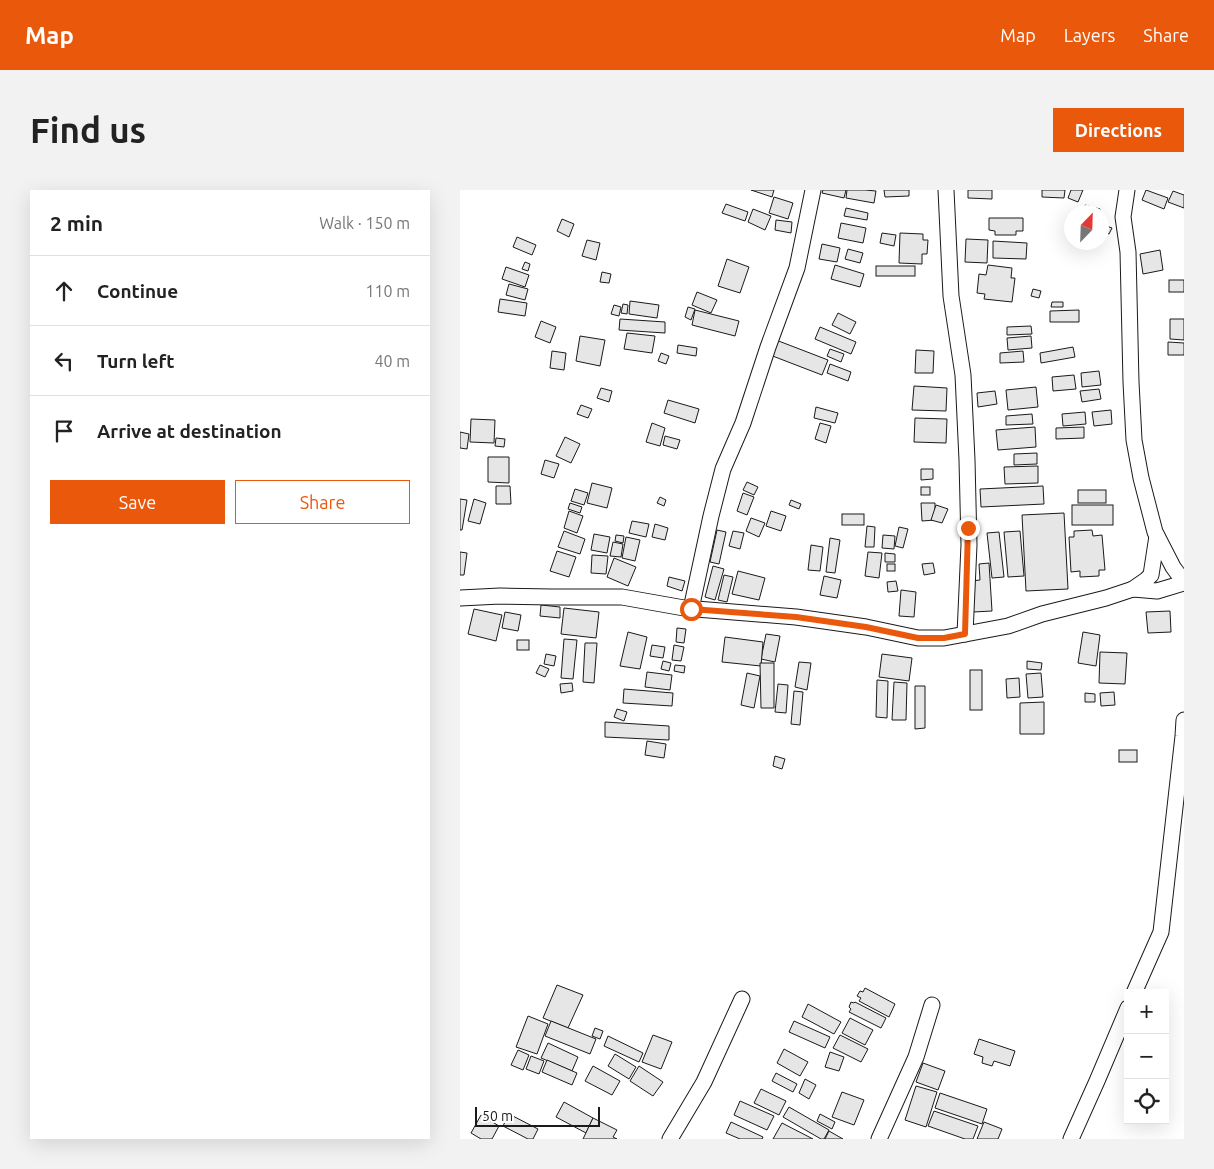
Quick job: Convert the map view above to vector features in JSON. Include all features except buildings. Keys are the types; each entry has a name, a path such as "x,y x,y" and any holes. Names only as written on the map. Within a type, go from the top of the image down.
{"street":[{"path":"691,609 723,469 743,423 796,268 813,190"},
{"path":"946,190 952,296 963,374 968,460 969,545 965,634"},
{"path":"1127,190 1123,217 1128,252 1134,440 1141,478 1157,536 1173,567 1184,582 1157,591 1133,589"},
{"path":"460,598 500,596 622,597 691,609 796,617 866,627 918,638 944,638 1008,626 1042,614 1106,598 1133,589 1151,575 1157,536"},
{"path":"1136,989 1161,932 1184,720"},
{"path":"670,1139 704,1082 742,999"},
{"path":"878,1139 916,1057 932,1005"},
{"path":"1071,1139 1124,1017"}],"route":[{"path":"691,609 796,617 866,627 918,638 944,638 965,634 968,528"}]}
